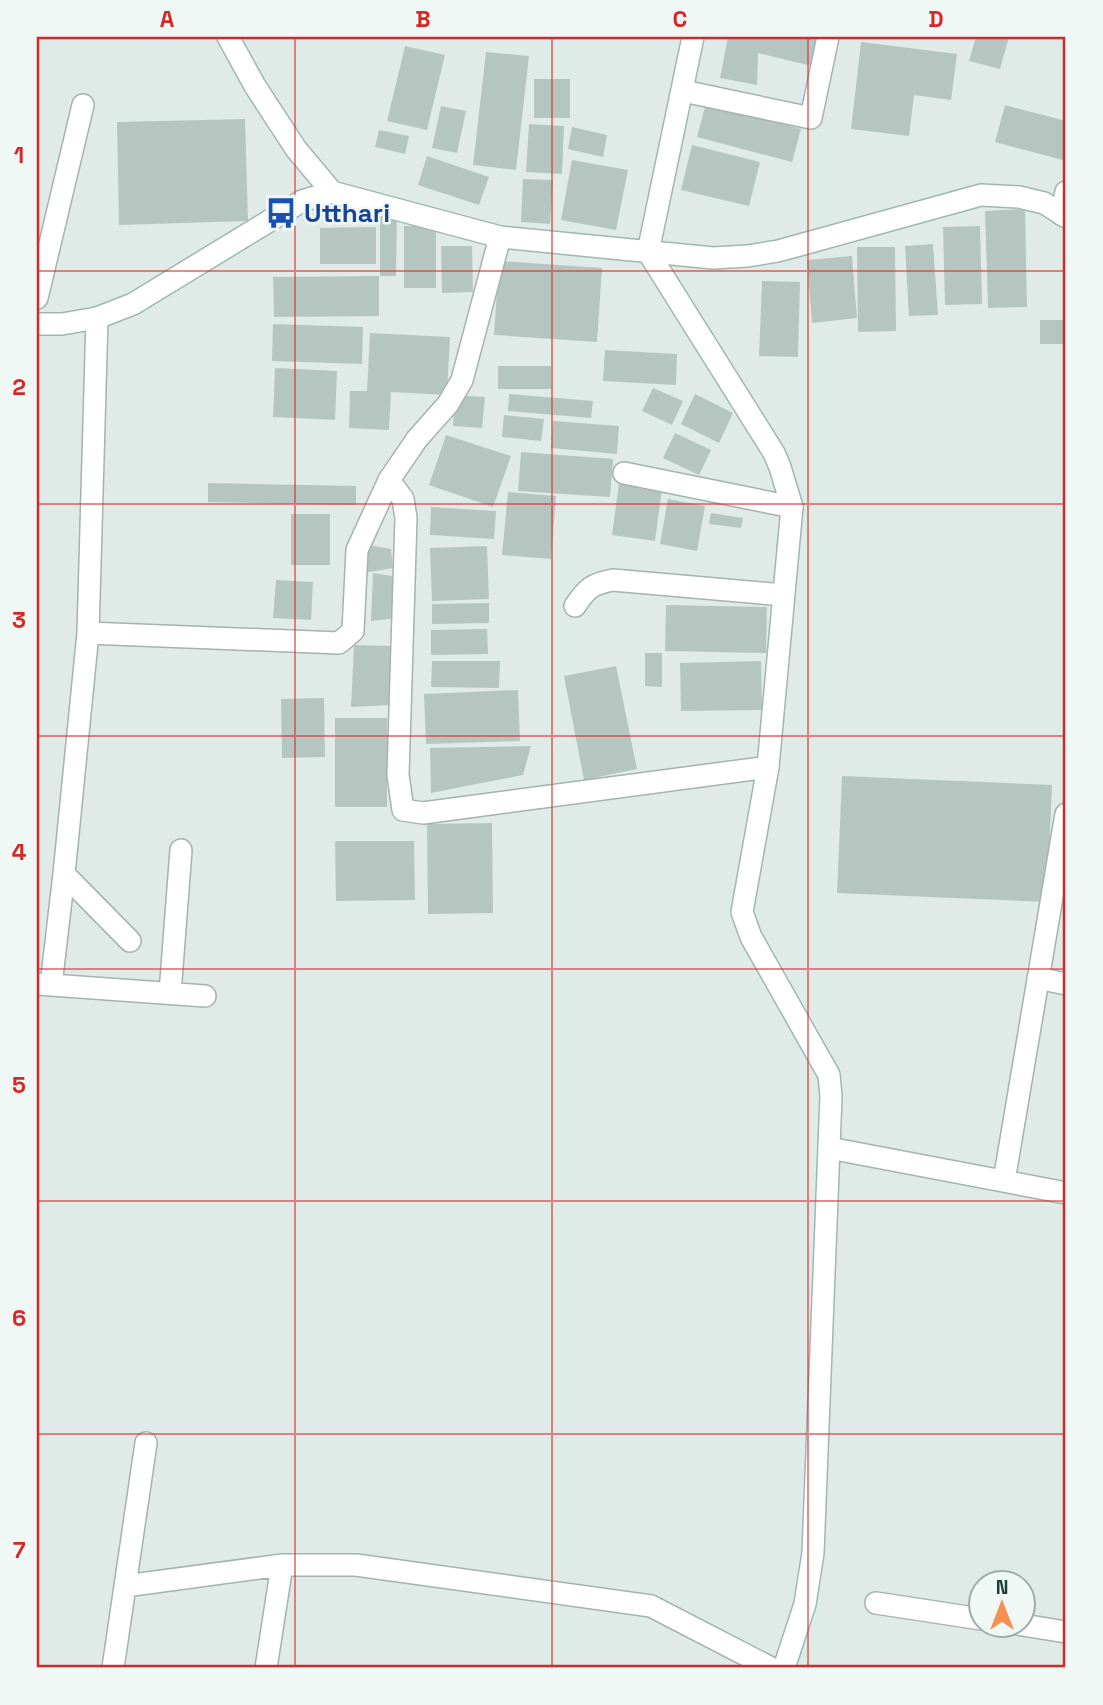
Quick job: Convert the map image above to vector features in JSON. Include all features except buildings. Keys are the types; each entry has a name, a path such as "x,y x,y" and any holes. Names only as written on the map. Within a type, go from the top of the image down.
{"street":[{"path":"228,37 255,86 296,149 332,192"},
{"path":"693,37 648,252 774,453 792,507 768,766 742,912 751,937 828,1074 831,1096 813,1553 805,1604 785,1668"},
{"path":"683,91 811,118 828,37"},
{"path":"37,298 83,105"},
{"path":"37,324 62,324 97,318 133,304 302,201 332,192 500,237 713,258 778,251 981,195 1019,197 1044,203 1064,215 1066,192"},
{"path":"88,633 339,643 353,631 357,550 389,480 417,439 448,404 462,380 500,237"},
{"path":"97,318 88,633 64,874 44,984 205,996"},
{"path":"624,473 792,507"},
{"path":"389,480 403,499 406,517 398,775 403,810 423,813 768,766"},
{"path":"575,606 595,584 613,580 783,595"},
{"path":"1004,1181 1066,814"},
{"path":"170,993 181,849"},
{"path":"64,874 131,941"},
{"path":"1038,978 1066,984"},
{"path":"828,1148 1066,1193"},
{"path":"113,1668 146,1443"},
{"path":"125,1586 282,1565 356,1565 651,1606 771,1668"},
{"path":"266,1668 282,1565"},
{"path":"876,1602 967,1617"},
{"path":"1036,1628 1066,1632"}],"place":[{"name":"Utthari","path":"281,213"}]}
